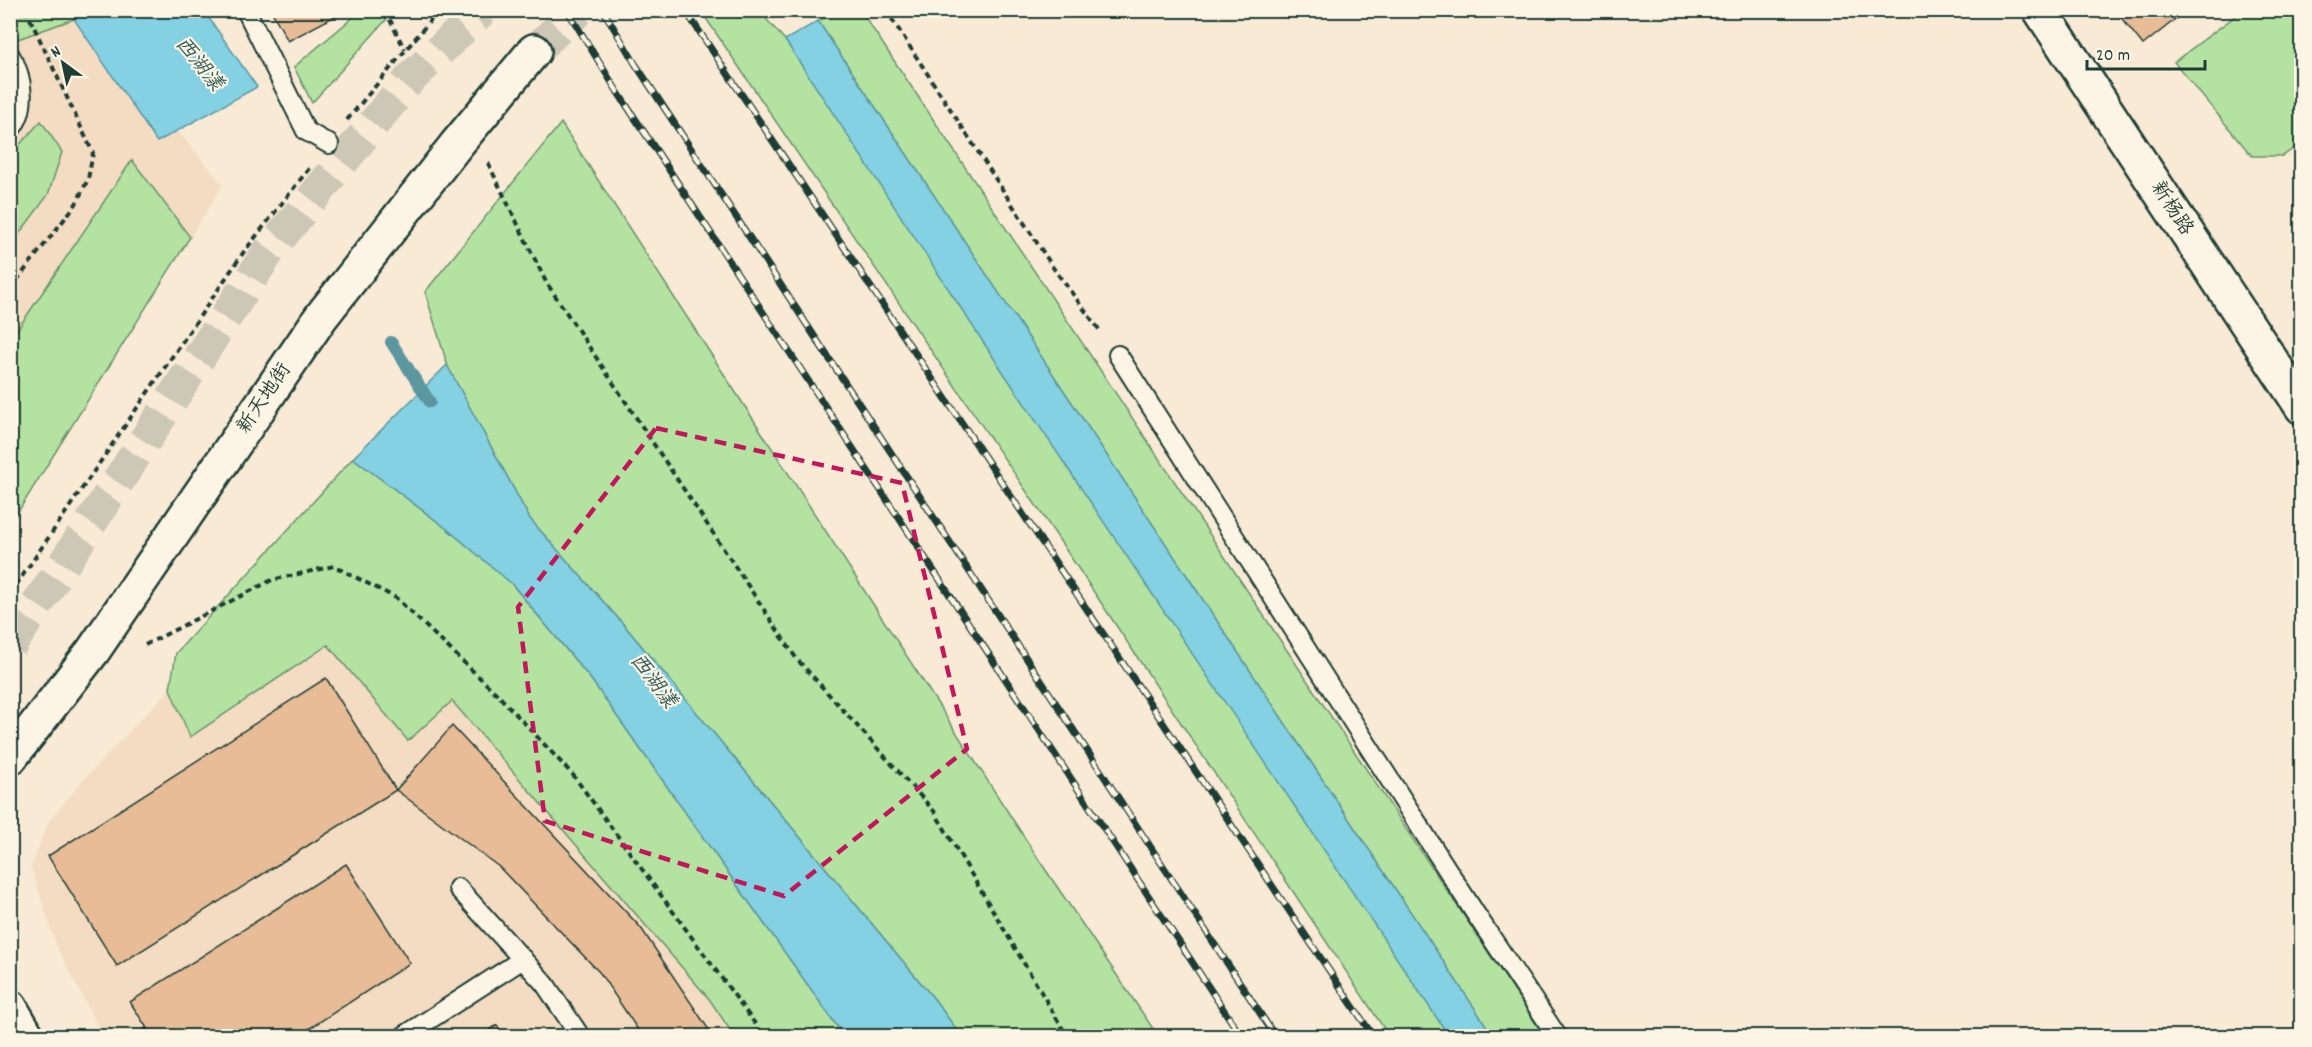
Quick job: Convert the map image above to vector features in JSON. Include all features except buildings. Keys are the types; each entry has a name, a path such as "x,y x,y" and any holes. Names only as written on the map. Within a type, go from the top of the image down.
{"main road":[{"name":"新杨路","path":"2040,10 2301,407"},
{"name":"新天地街","path":"10,758 93,651 321,317 456,145 534,51"},
{"path":"10,1008 27,1036"}],"lane":[{"path":"246,10 306,131 328,144"},
{"path":"10,56 18,68 22,99 16,124 10,130"},
{"path":"1118,355 1469,903 1557,1036"},
{"path":"458,888 545,984 580,1036"},
{"path":"404,1036 523,959"}],"path":[{"path":"10,288 76,204 88,179 93,153 26,10"},
{"path":"385,10 405,50"},
{"path":"10,594 243,253 328,144 439,10"},
{"path":"886,10 1054,269 1118,355"},
{"path":"488,162 546,282 796,658 934,811 1067,1036"},
{"path":"145,645 272,580 334,566 396,598 497,694 573,776 764,1036"}],"highlighted area":[{"path":"656,428 902,483 967,749 784,896 545,821 518,607"}],"shaded area":[{"path":"11,11 115,11 168,119 223,185 11,523"},
{"path":"318,593 452,701 710,1000 734,1036 103,1036 56,945 31,867 49,821 83,780 170,689"}],"green space":[{"path":"10,11 71,11 74,19 18,39 11,26"},
{"path":"356,11 394,11 312,103 294,67 357,14"},
{"path":"701,11 759,11 785,40 1449,1036 1389,1036 1056,535"},
{"path":"842,11 861,11 1544,1036 1493,1036 818,21"},
{"path":"2242,11 2301,11 2301,143 2283,156 2252,156 2174,62"},
{"path":"41,121 62,152 48,195 11,245 11,154"},
{"path":"561,123 1041,863 1158,1036 961,1036 935,1000 624,625 530,519 448,367 425,292"},
{"path":"132,160 190,237 11,523 11,339"},
{"path":"353,458 446,528 510,582 590,678 844,1036 734,1036 710,1000 452,701 408,741 328,645 190,737 170,689 176,653"}],"water":[{"path":"71,11 204,11 257,87 157,142 74,19"},
{"path":"818,21 1493,1036 1449,1036 991,354 785,40"},
{"path":"447,365 530,519 624,625 935,1000 961,1036 844,1036 590,678 512,584 446,528 353,458"}],"waterway":[{"name":"西湖漾","path":"391,342 430,402"}],"tunnel":[{"path":"10,646 269,251 410,79 482,10"},
{"path":"534,51 579,10"}],"railway":[{"path":"567,10 617,91 1241,1036"},
{"path":"603,10 636,65 1275,1036"},
{"path":"685,10 1373,1036"}]}
